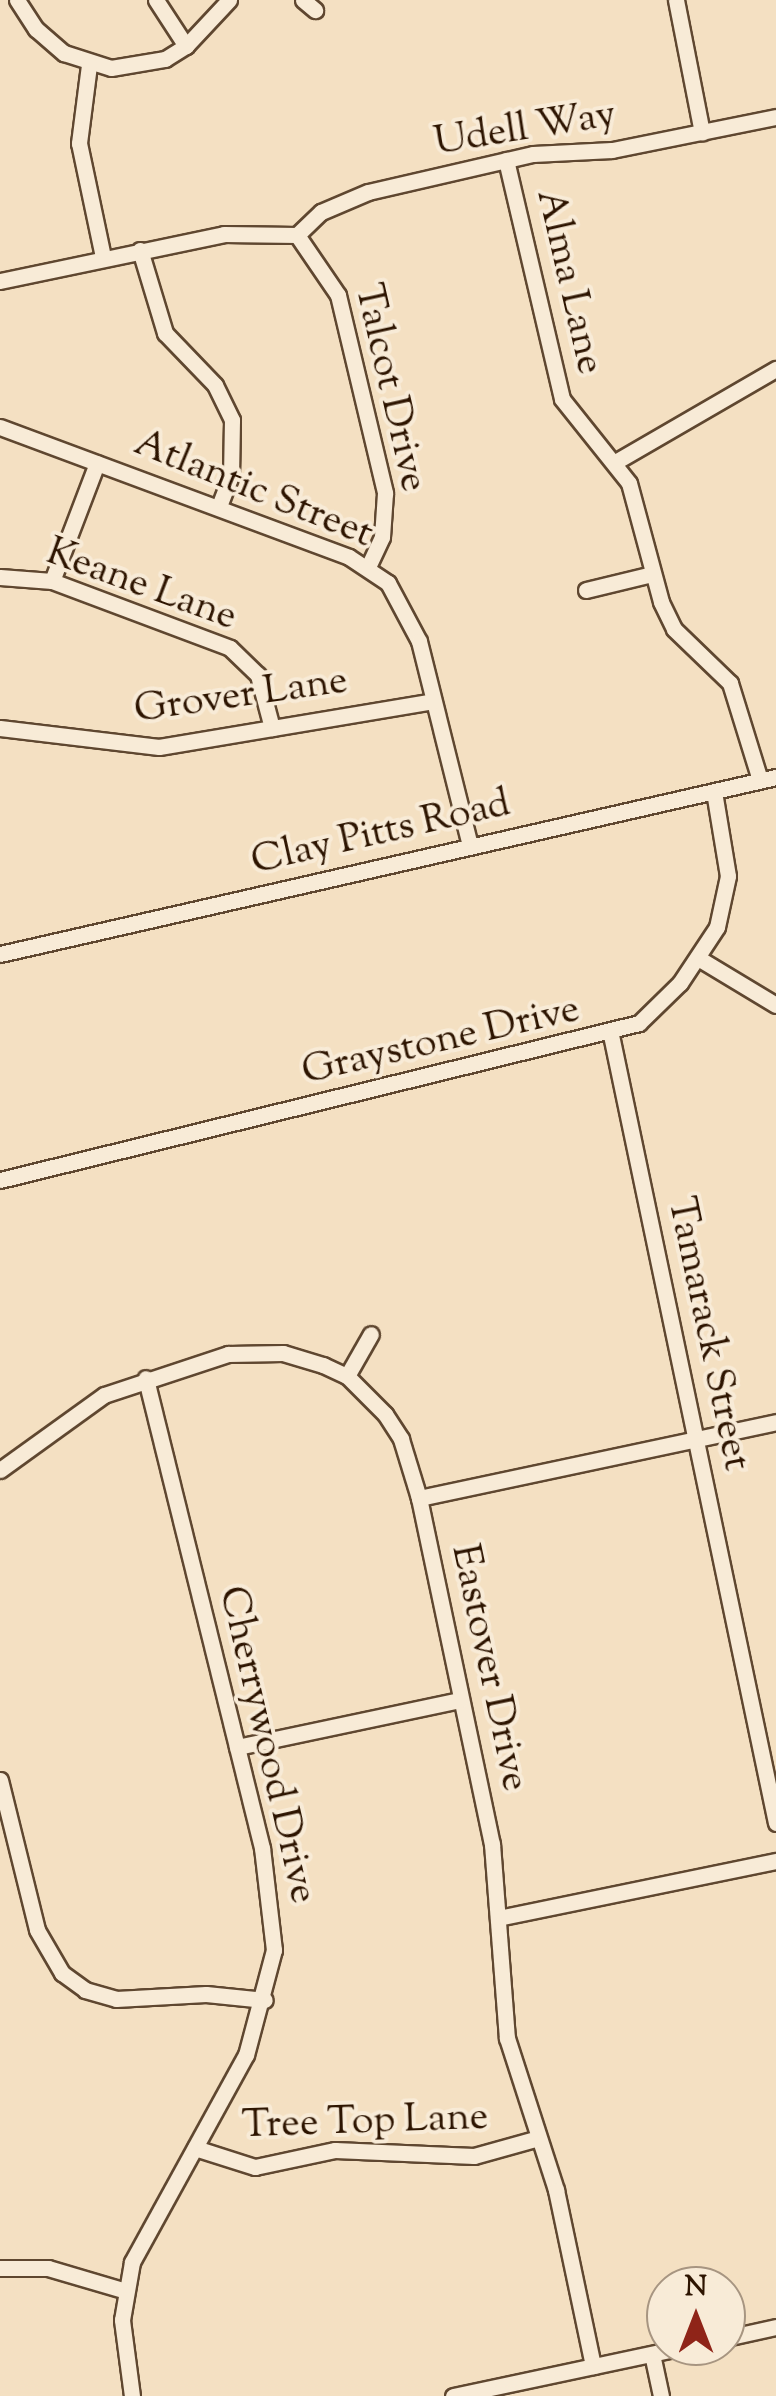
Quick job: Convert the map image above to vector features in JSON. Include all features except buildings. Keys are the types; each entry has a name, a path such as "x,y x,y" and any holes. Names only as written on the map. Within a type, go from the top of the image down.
{"street":[{"path":"17,0 36,29 89,65 138,66 186,46 229,0"},
{"path":"156,0 186,46"},
{"path":"676,0 702,132"},
{"path":"89,65 79,143 102,258"},
{"name":"Udell Way","path":"297,235 344,199 506,160 702,132 776,117"},
{"name":"Alma Lane","path":"506,160 562,399 616,461 639,506 652,574 674,629 730,683 768,778"},
{"path":"0,281 239,232 297,235"},
{"name":"Talcot Drive","path":"297,235 338,295 385,493 382,536 368,566"},
{"path":"140,250 165,333 215,385 232,420 231,475 219,507"},
{"path":"616,461 776,369"},
{"name":"Atlantic Street","path":"0,426 368,566 412,617 470,846"},
{"path":"52,581 97,463"},
{"path":"586,590 652,574"},
{"name":"Keane Lane","path":"0,577 52,581 230,648 258,675 272,728"},
{"name":"Grover Lane","path":"0,728 159,747 433,701"},
{"name":"Clay Pitts Road","path":"0,954 768,778"},
{"name":"Graystone Drive","path":"0,1180 611,1035 662,1004 698,958 716,927 728,876 714,791"},
{"path":"698,958 776,1005"},
{"name":"Tamarack Street","path":"611,1035 776,1823"},
{"path":"0,1470 70,1415 146,1378 258,1351 347,1376 371,1334"},
{"name":"Eastover Drive","path":"347,1376 401,1440 419,1498 503,1916 507,2038 539,2138 593,2366"},
{"name":"Cherrywood Drive","path":"132,2396 122,2347 132,2262 246,2055 265,2000 274,1950 272,1891 146,1378"},
{"path":"419,1498 776,1422"},
{"path":"238,1746 460,1700"},
{"path":"0,1780 36,1930 62,1973 84,1990 116,2000 206,1994 265,2000"},
{"path":"503,1916 776,1861"},
{"name":"Tree Top Lane","path":"195,2148 254,2167 335,2150 474,2156 539,2138"},
{"path":"0,2268 48,2268 126,2291"},
{"path":"746,2334 776,2327"},
{"path":"453,2396 646,2355"},
{"path":"655,2366 661,2396"}]}
